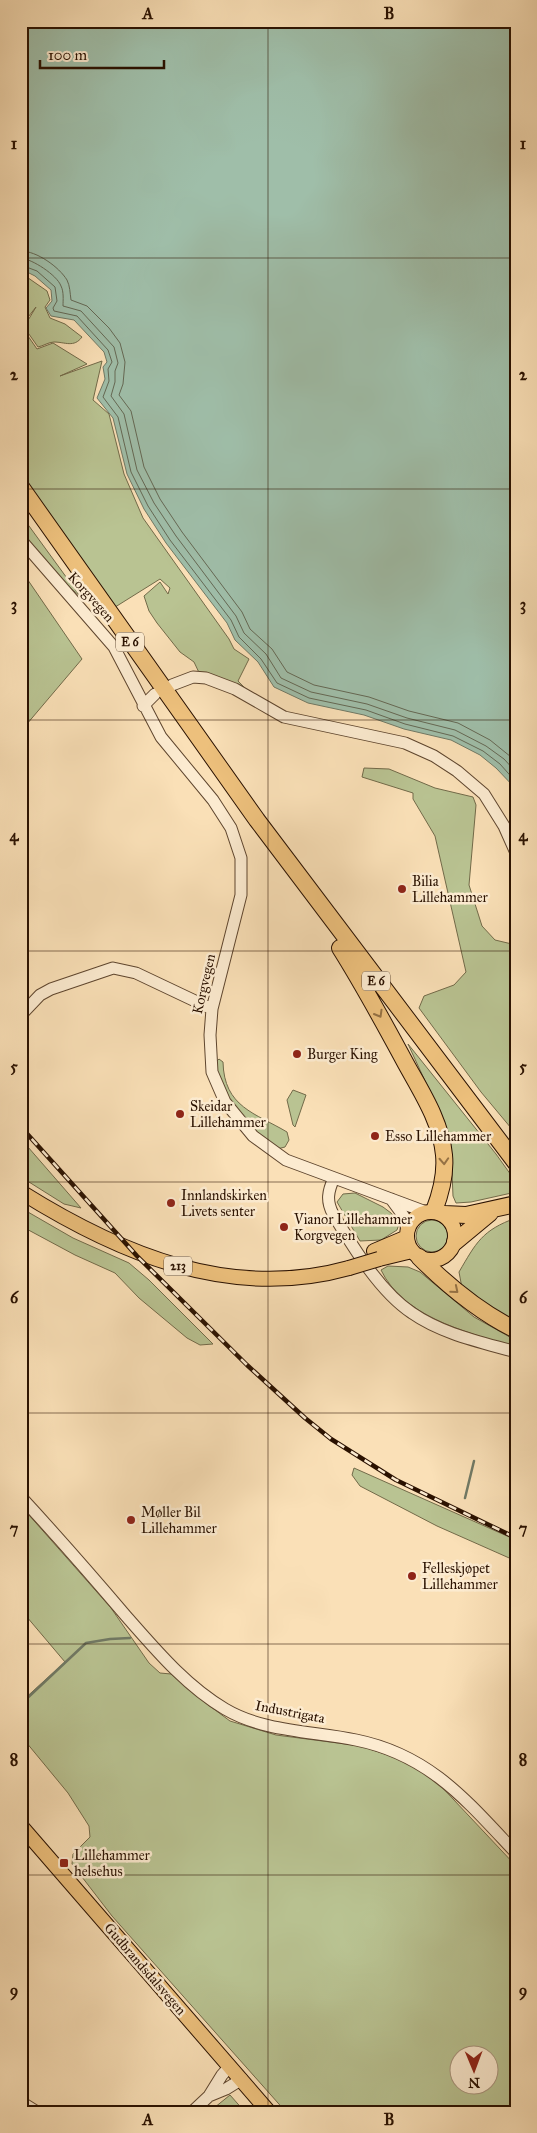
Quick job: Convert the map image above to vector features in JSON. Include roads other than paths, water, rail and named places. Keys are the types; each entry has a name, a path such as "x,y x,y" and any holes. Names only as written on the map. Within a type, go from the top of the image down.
{"highway":[{"name":"E 6","path":"21,487 240,797 388,997 516,1163"},
{"path":"240,797 243,809 254,828 340,947 425,1099 437,1125 444,1156 442,1187 435,1213 466,1215 515,1204"},
{"path":"455,1242 493,1210"},
{"path":"416,1254 436,1274 474,1305 516,1330"}],"main road":[{"name":"213","path":"21,1183 69,1212 112,1234 149,1249 208,1266 244,1272 276,1273 347,1264"},
{"name":"213","path":"21,1192 65,1218 109,1240 166,1262 206,1273 243,1279 301,1278 376,1255 407,1235 413,1219 435,1213"},
{"path":"435,1213 453,1224 456,1233 455,1242"},
{"path":"407,1235 416,1254"},
{"name":"213","path":"376,1255 416,1254 429,1260 443,1257 451,1250 455,1242"},
{"name":"Gudbrandsdalsvegen","path":"21,1826 269,2112"}],"street":[{"name":"Korgvegen","path":"21,540 114,648 161,737 213,800 231,828 241,858 241,895 212,1009 210,1034 212,1072 225,1102 232,1113 253,1136 266,1148 286,1160 391,1199 435,1213"},
{"path":"172,685 193,677 206,678 235,689 284,717 405,744 434,756 457,771 484,794 504,826 516,853"},
{"path":"144,706 155,694"},
{"path":"21,1015 40,995 51,989 113,968 136,973 212,1009"},
{"path":"334,1178 328,1194 328,1203 333,1214 378,1279 401,1305 437,1327 516,1352"},
{"path":"391,1199 405,1218 407,1235"},
{"name":"Industrigata","path":"21,1497 154,1649 210,1700 226,1710 260,1724 359,1741 402,1755 425,1766 455,1790 516,1853"},
{"path":"192,2112 209,2096 230,2066"},
{"path":"209,2096 242,2080"},
{"path":"21,2102 38,2112"}],"water":[{"path":"21,21 516,21 516,789 496,768 480,755 451,740 404,729 364,715 308,703 274,687 258,662 235,640 227,623 166,543 144,509 127,474 113,418 97,398 105,379 103,367 107,362 104,352 74,320 51,316 46,308 52,301 51,290 35,276 21,269"}],"waterway":[{"path":"465,1498 474,1461"},
{"path":"21,1704 86,1643 130,1638"}],"railway":[{"path":"21,1127 137,1256 247,1365 305,1418 331,1439 396,1480 516,1538"}],"place":[{"name":"Bilia Lillehammer","path":"402,889"},
{"name":"Burger King","path":"297,1054"},
{"name":"Skeidar Lillehammer","path":"180,1114"},
{"name":"Esso Lillehammer","path":"375,1136"},
{"name":"Innlandskirken Livets senter","path":"171,1203"},
{"name":"Vianor Lillehammer Korgvegen","path":"284,1227"},
{"name":"Møller Bil Lillehammer","path":"131,1520"},
{"name":"Felleskjøpet Lillehammer","path":"412,1576"},
{"name":"Lillehammer helsehus","path":"64,1863"}]}
